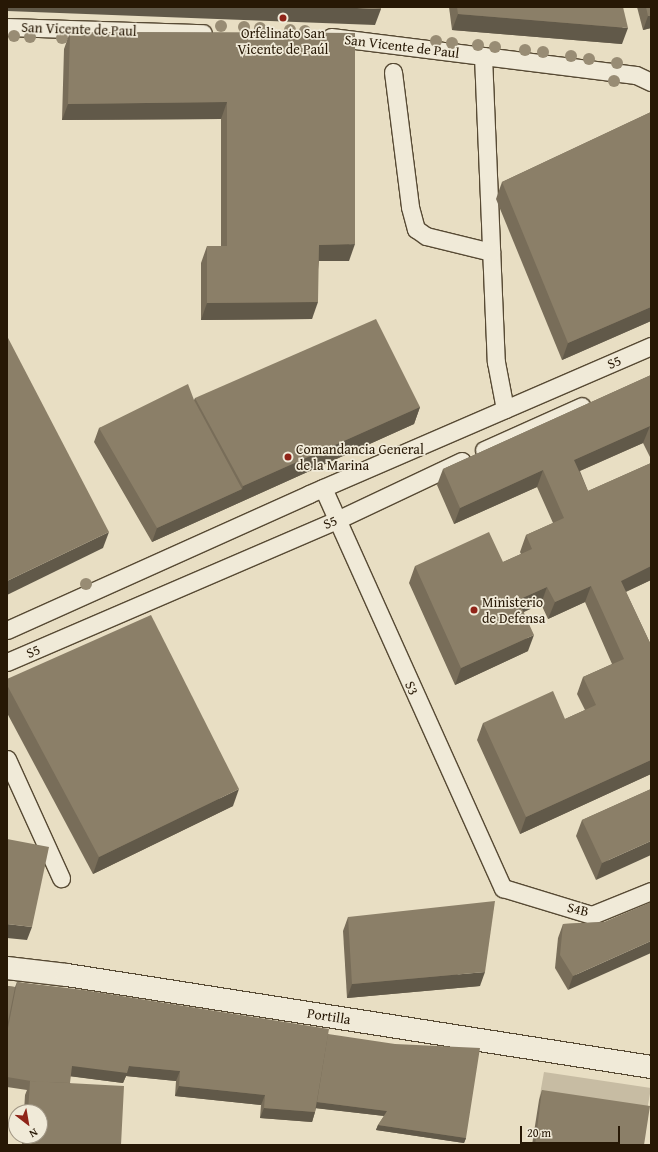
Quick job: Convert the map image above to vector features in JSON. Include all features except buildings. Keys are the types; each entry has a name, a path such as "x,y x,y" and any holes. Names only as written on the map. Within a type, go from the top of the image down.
{"street":[{"name":"Portilla","path":"7,968 67,975 651,1067"}],"lane":[{"name":"San Vicente de Paul","path":"7,27 220,34"},
{"name":"San Vicente de Paul","path":"314,36 636,75 651,82"},
{"path":"484,56 496,362 505,409"},
{"path":"393,72 410,207 416,229 426,236 492,252"},
{"name":"S5","path":"7,630 323,488 651,346"},
{"name":"S5","path":"7,662 337,520 537,426 594,401"},
{"name":"S3","path":"323,488 503,888"},
{"path":"7,759 61,878"},
{"name":"S4B","path":"503,888 592,915 651,891"}],"shaded area":[{"path":"544,1072 651,1088 646,1116 539,1100"}],"place":[{"name":"Orfelinato San Vicente de Paúl","path":"283,18"},
{"name":"Comandancia General de la Marina","path":"288,457"},
{"name":"Ministerio de Defensa","path":"474,610"}]}
